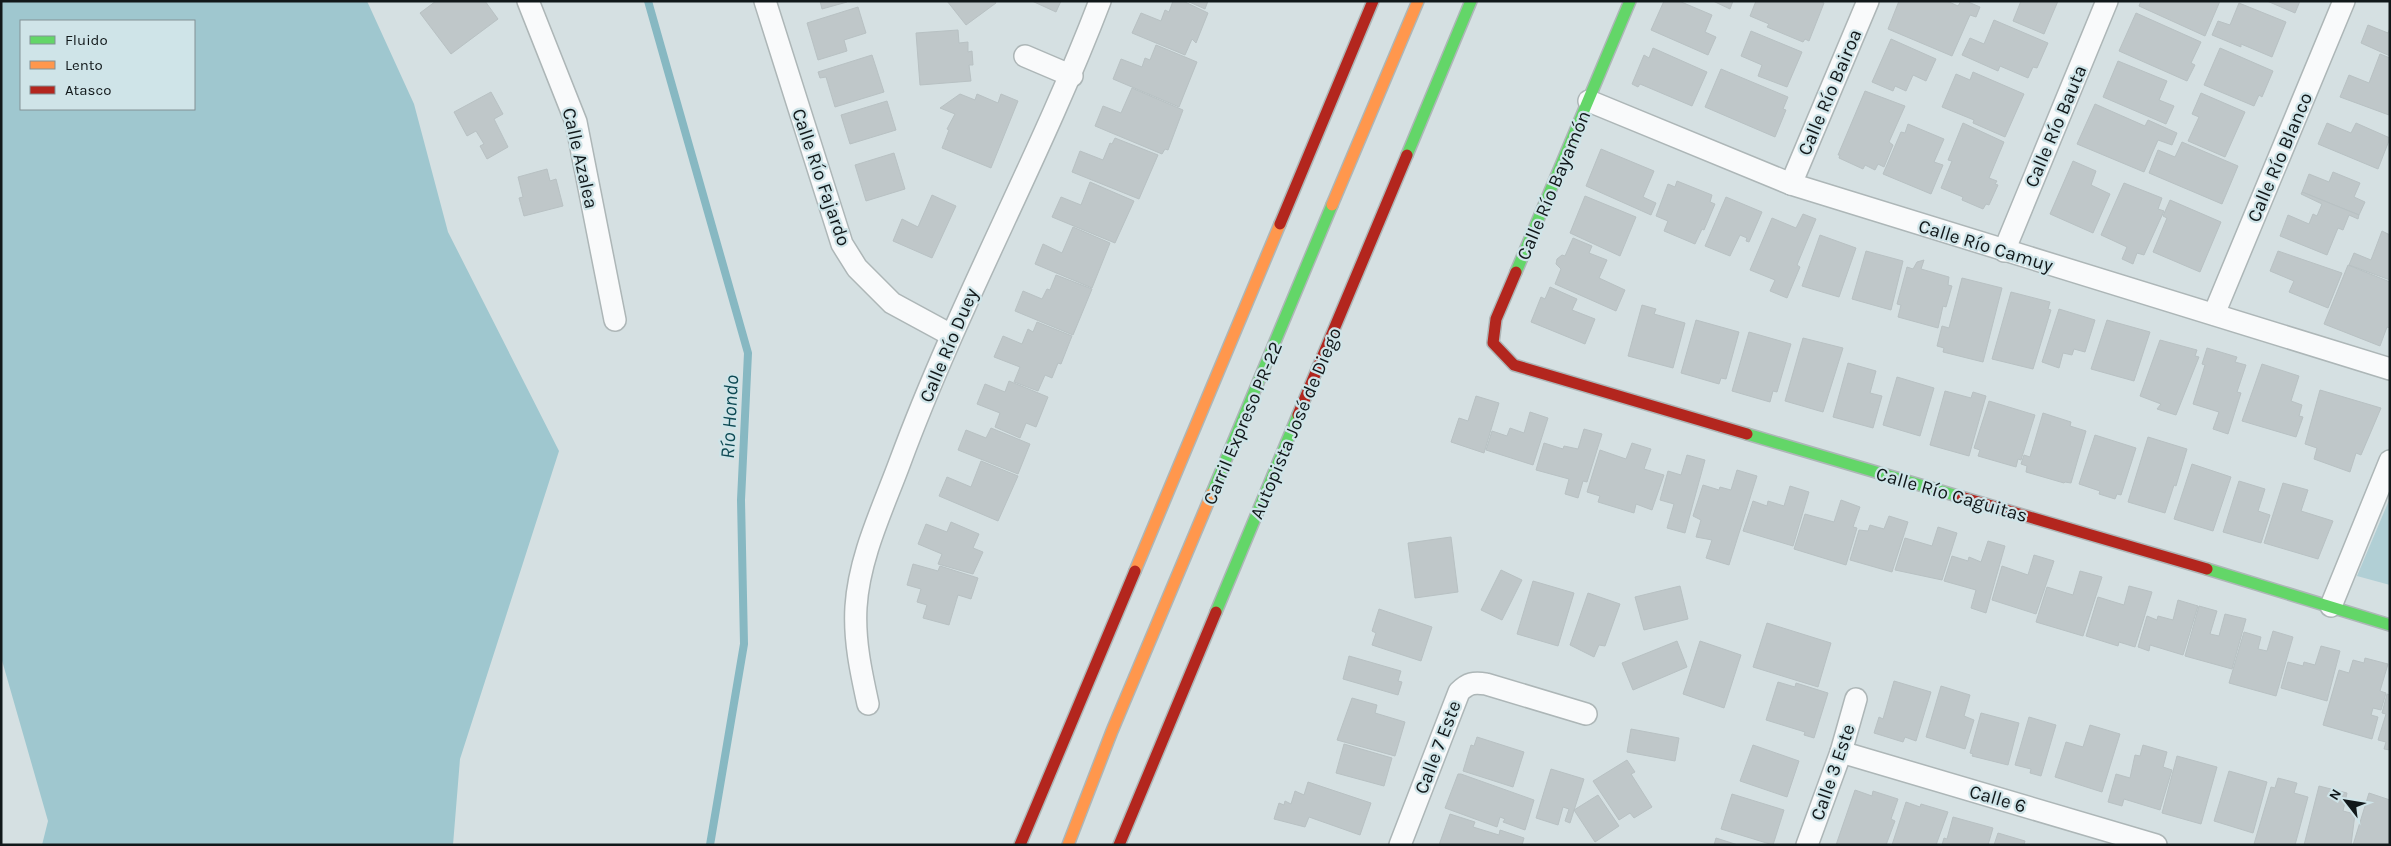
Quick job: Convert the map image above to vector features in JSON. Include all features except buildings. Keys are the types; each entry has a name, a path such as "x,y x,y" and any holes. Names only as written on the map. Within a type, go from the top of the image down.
{"main road":[{"path":"1020,845 1373,1"},
{"name":"Carril Expreso PR-22","path":"1068,845 1116,722 1418,1"},
{"name":"Autopista José de Diego","path":"1119,845 1471,1"},
{"name":"Calle Río Bayamón","path":"1514,365 1503,356 1493,343 1496,320 1630,1"},
{"name":"Calle Río Caguitas","path":"1514,365 2331,606 2390,626"}],"street":[{"name":"Calle Azalea","path":"528,1 576,122 615,320"},
{"name":"Calle Río Fajardo","path":"765,1 842,244 858,268 892,303 951,336"},
{"name":"Calle Río Duey","path":"868,704 858,654 856,606 866,554 912,430 951,336 1072,76 1100,1"},
{"name":"Calle Río Bairoa","path":"1791,184 1868,1"},
{"name":"Calle Río Bauta","path":"2004,251 2107,1"},
{"name":"Calle Río Blanco","path":"2214,314 2344,1"},
{"path":"1025,56 1072,76"},
{"name":"Calle Río Camuy","path":"1589,101 1791,184 2390,369"},
{"path":"2331,606 2390,461"},
{"name":"Calle 7 Este","path":"1400,845 1459,692 1466,684 1474,682 1486,684 1586,714"},
{"name":"Calle 3 Este","path":"1807,845 1841,752 1856,699"},
{"name":"Calle 6","path":"1841,752 2156,845"}],"shaded area":[{"path":"1,1 367,1 414,104 448,232 559,451 460,759 453,845 42,845 48,821 1,657"},
{"path":"2390,498 2390,585 2357,576"}],"waterway":[{"name":"Río Hondo","path":"648,1 748,353 741,500 744,644 710,845"}],"traffic: fast":[{"path":"1407,155 1471,1"},
{"path":"1516,272 1630,1"},
{"path":"1212,493 1332,205"},
{"path":"1216,612 1298,415"},
{"path":"1747,434 1961,497"},
{"path":"2207,569 2390,625"}],"traffic: slow":[{"path":"1332,205 1418,1"},
{"path":"1135,571 1280,224"},
{"path":"1068,845 1112,731 1212,493"}],"traffic: jam":[{"path":"1280,224 1373,1"},
{"path":"1298,415 1407,155"},
{"path":"1516,272 1496,319 1493,343 1514,365 1747,434"},
{"path":"1961,497 2207,569"},
{"path":"1020,845 1135,571"},
{"path":"1119,845 1216,612"}]}
